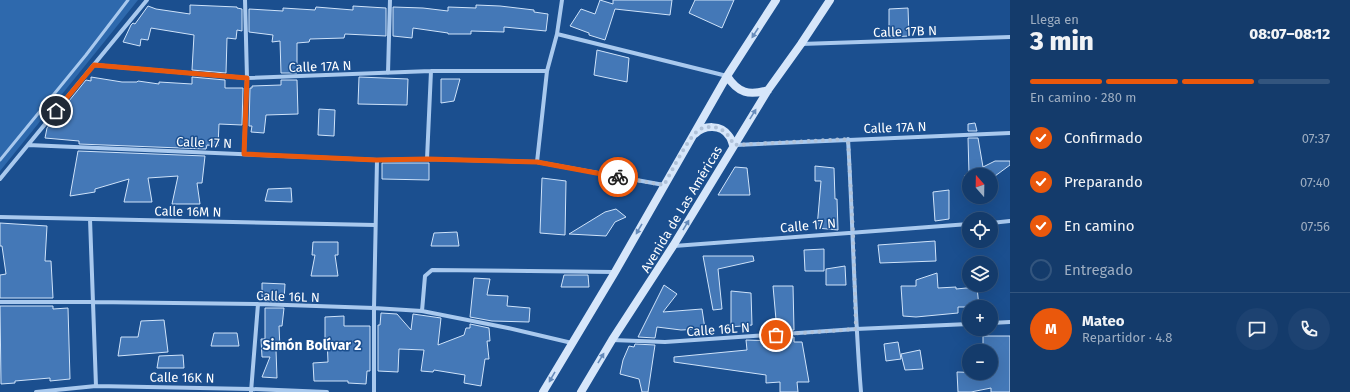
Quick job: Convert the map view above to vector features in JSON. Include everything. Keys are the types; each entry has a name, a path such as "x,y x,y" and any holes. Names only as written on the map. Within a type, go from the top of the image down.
{"main road":[{"name":"Avenida de Las Américas","path":"543,392 727,76 776,0"},
{"name":"Avenida de Las Américas","path":"581,392 612,340 673,246 768,90 830,0"},
{"path":"727,76 732,84 740,90 749,93 758,93 768,90"},
{"path":"691,138 699,130 709,127 720,128 729,135 734,145"}],"street":[{"path":"0,179 147,0"},
{"path":"244,154 247,78 245,0"},
{"path":"388,73 390,0"},
{"path":"537,162 547,71 557,34 562,0"},
{"path":"557,34 727,76"},
{"name":"Calle 17B N","path":"801,44 1010,38"},
{"name":"Calle 17A N","path":"94,65 247,78 431,71 547,71"},
{"path":"427,159 431,71"},
{"name":"Calle 17A N","path":"734,145 1010,133"},
{"path":"848,139 856,329 861,392"},
{"name":"Calle 17 N","path":"28,145 376,160 427,159 537,162 664,185"},
{"path":"374,392 376,160"},
{"name":"Calle 16M N","path":"0,217 375,226"},
{"path":"90,219 96,386"},
{"path":"998,222 1010,221"},
{"name":"Calle 17 N","path":"673,246 962,224"},
{"path":"422,312 425,276 432,270 614,272"},
{"name":"Calle 16L N","path":"0,302 258,304 374,308 422,312 508,328 572,343"},
{"path":"251,390 258,304"},
{"path":"998,323 1010,322"},
{"name":"Calle 16L N","path":"612,340 665,342 856,329 962,324"},
{"name":"Calle 16K N","path":"36,392 96,386 327,392"}],"lane":[{"path":"0,160 86,55 128,0"}],"shaded area":[{"path":"0,0 138,0 0,171"}],"building":[{"path":"600,0 613,4 613,0 672,0 670,15 615,9 605,40 589,35 589,33 570,26 581,9 595,14"},
{"path":"695,0 734,0 722,28 689,13"},
{"path":"190,5 237,7 242,9 242,31 237,30 236,39 227,38 226,73 192,70 194,35 151,28 148,40 141,39 140,46 123,42 131,25 133,23 135,24 148,6 156,9 190,14"},
{"path":"476,5 534,10 534,12 548,14 546,31 504,27 504,32 471,31 471,34 448,34 413,28 412,38 393,36 393,7 448,11 448,7 476,8"},
{"path":"353,6 386,8 386,36 345,34 344,38 310,39 309,42 297,43 297,73 281,73 280,41 272,42 273,35 249,32 249,9 283,11 283,8 315,10 316,7 353,10"},
{"path":"908,8 909,36 889,37 889,9"},
{"path":"597,50 629,58 627,82 594,75"},
{"path":"91,77 122,82 138,81 159,84 159,82 192,84 192,77 225,80 225,88 243,88 242,125 219,124 218,146 207,145 206,149 79,144 79,141 45,138 47,128 86,80 91,81"},
{"path":"359,77 408,79 407,105 358,104"},
{"path":"441,79 460,79 454,101 441,103"},
{"path":"281,80 297,80 298,114 266,115 264,133 251,132 252,126 249,126 250,88 252,88 252,86 281,85"},
{"path":"319,109 335,110 334,136 318,135"},
{"path":"975,123 977,131 968,131 968,124"},
{"path":"968,138 978,138 983,167 995,161 1010,161 1010,165 998,174 998,168 969,168"},
{"path":"78,151 205,156 202,183 197,183 200,204 172,204 178,176 148,178 152,202 124,202 129,179 95,189 95,192 70,196"},
{"path":"382,163 429,163 429,180 382,179"},
{"path":"815,166 834,168 838,230 817,228 821,181 815,181"},
{"path":"735,167 747,168 750,195 718,195"},
{"path":"542,178 566,181 565,235 540,233"},
{"path":"291,188 292,202 265,201 268,189"},
{"path":"949,190 949,219 935,221 933,192"},
{"path":"616,209 626,217 615,222 606,236 569,234 605,212"},
{"path":"0,223 47,226 45,261 51,261 53,298 0,298 0,275 6,274 2,246 0,246"},
{"path":"457,232 459,246 431,246 434,233"},
{"path":"935,241 936,261 880,263 878,245"},
{"path":"313,242 338,242 338,255 335,255 338,276 311,276 315,255 312,255"},
{"path":"824,249 824,271 805,271 804,250"},
{"path":"703,256 753,256 754,261 718,269 722,309 713,310"},
{"path":"845,266 846,285 826,285 826,269"},
{"path":"937,273 938,288 956,287 956,289 962,288 962,292 978,292 978,300 962,300 962,307 958,307 958,313 916,317 903,316 901,286 916,286 916,280"},
{"path":"564,275 588,275 589,287 561,287"},
{"path":"474,278 490,279 487,295 508,296 507,306 530,308 529,322 492,321 470,317"},
{"path":"262,283 285,284 284,301 265,301 265,297 262,297"},
{"path":"664,285 677,294 663,312 702,309 705,329 681,330 657,327 655,338 638,337"},
{"path":"773,286 793,286 794,330 777,331"},
{"path":"731,291 751,293 752,325 731,327"},
{"path":"0,306 53,306 53,309 68,308 70,379 50,381 50,378 15,381 15,383 1,384"},
{"path":"265,308 284,308 282,326 279,326 280,349 276,350 277,378 262,377 270,357 262,357 261,339 265,339"},
{"path":"381,313 397,314 411,330 413,314 441,318 438,345 464,335 466,328 470,328 470,324 489,328 490,341 487,341 489,359 485,359 481,386 464,383 465,375 434,370 433,372 421,371 424,350 399,349 398,372 378,371 378,325 380,325"},
{"path":"344,316 344,326 370,326 370,371 367,371 366,384 348,383 348,381 314,381 313,363 328,362 327,338 325,338 325,317"},
{"path":"164,320 168,352 118,356 121,337 138,337 141,321"},
{"path":"214,333 237,333 239,346 211,346"},
{"path":"983,336 1010,336 1010,392 991,392 991,388 971,392 958,392 957,372 962,372 962,380 998,380 998,344 983,344"},
{"path":"794,337 794,342 802,342 809,382 797,382 798,392 780,392 780,382 766,383 766,375 674,362 674,357 747,350 746,340 778,341 778,338"},
{"path":"898,342 901,359 886,361 884,344"},
{"path":"635,344 655,345 648,392 642,392 639,379 620,374 623,360 629,346 634,347"},
{"path":"920,350 923,369 905,370 901,354"},
{"path":"183,355 184,368 157,368 159,356"}],"way so far":[{"path":"618,177 664,185 691,138 699,130 709,127 720,128 729,135 734,145 848,139 856,329 776,335"}],"district":[{"name":"Simón Bolívar 2","path":"312,345"}],"route":[{"path":"56,111 94,65 247,78 244,154 376,160 427,159 537,162 618,177"}]}
